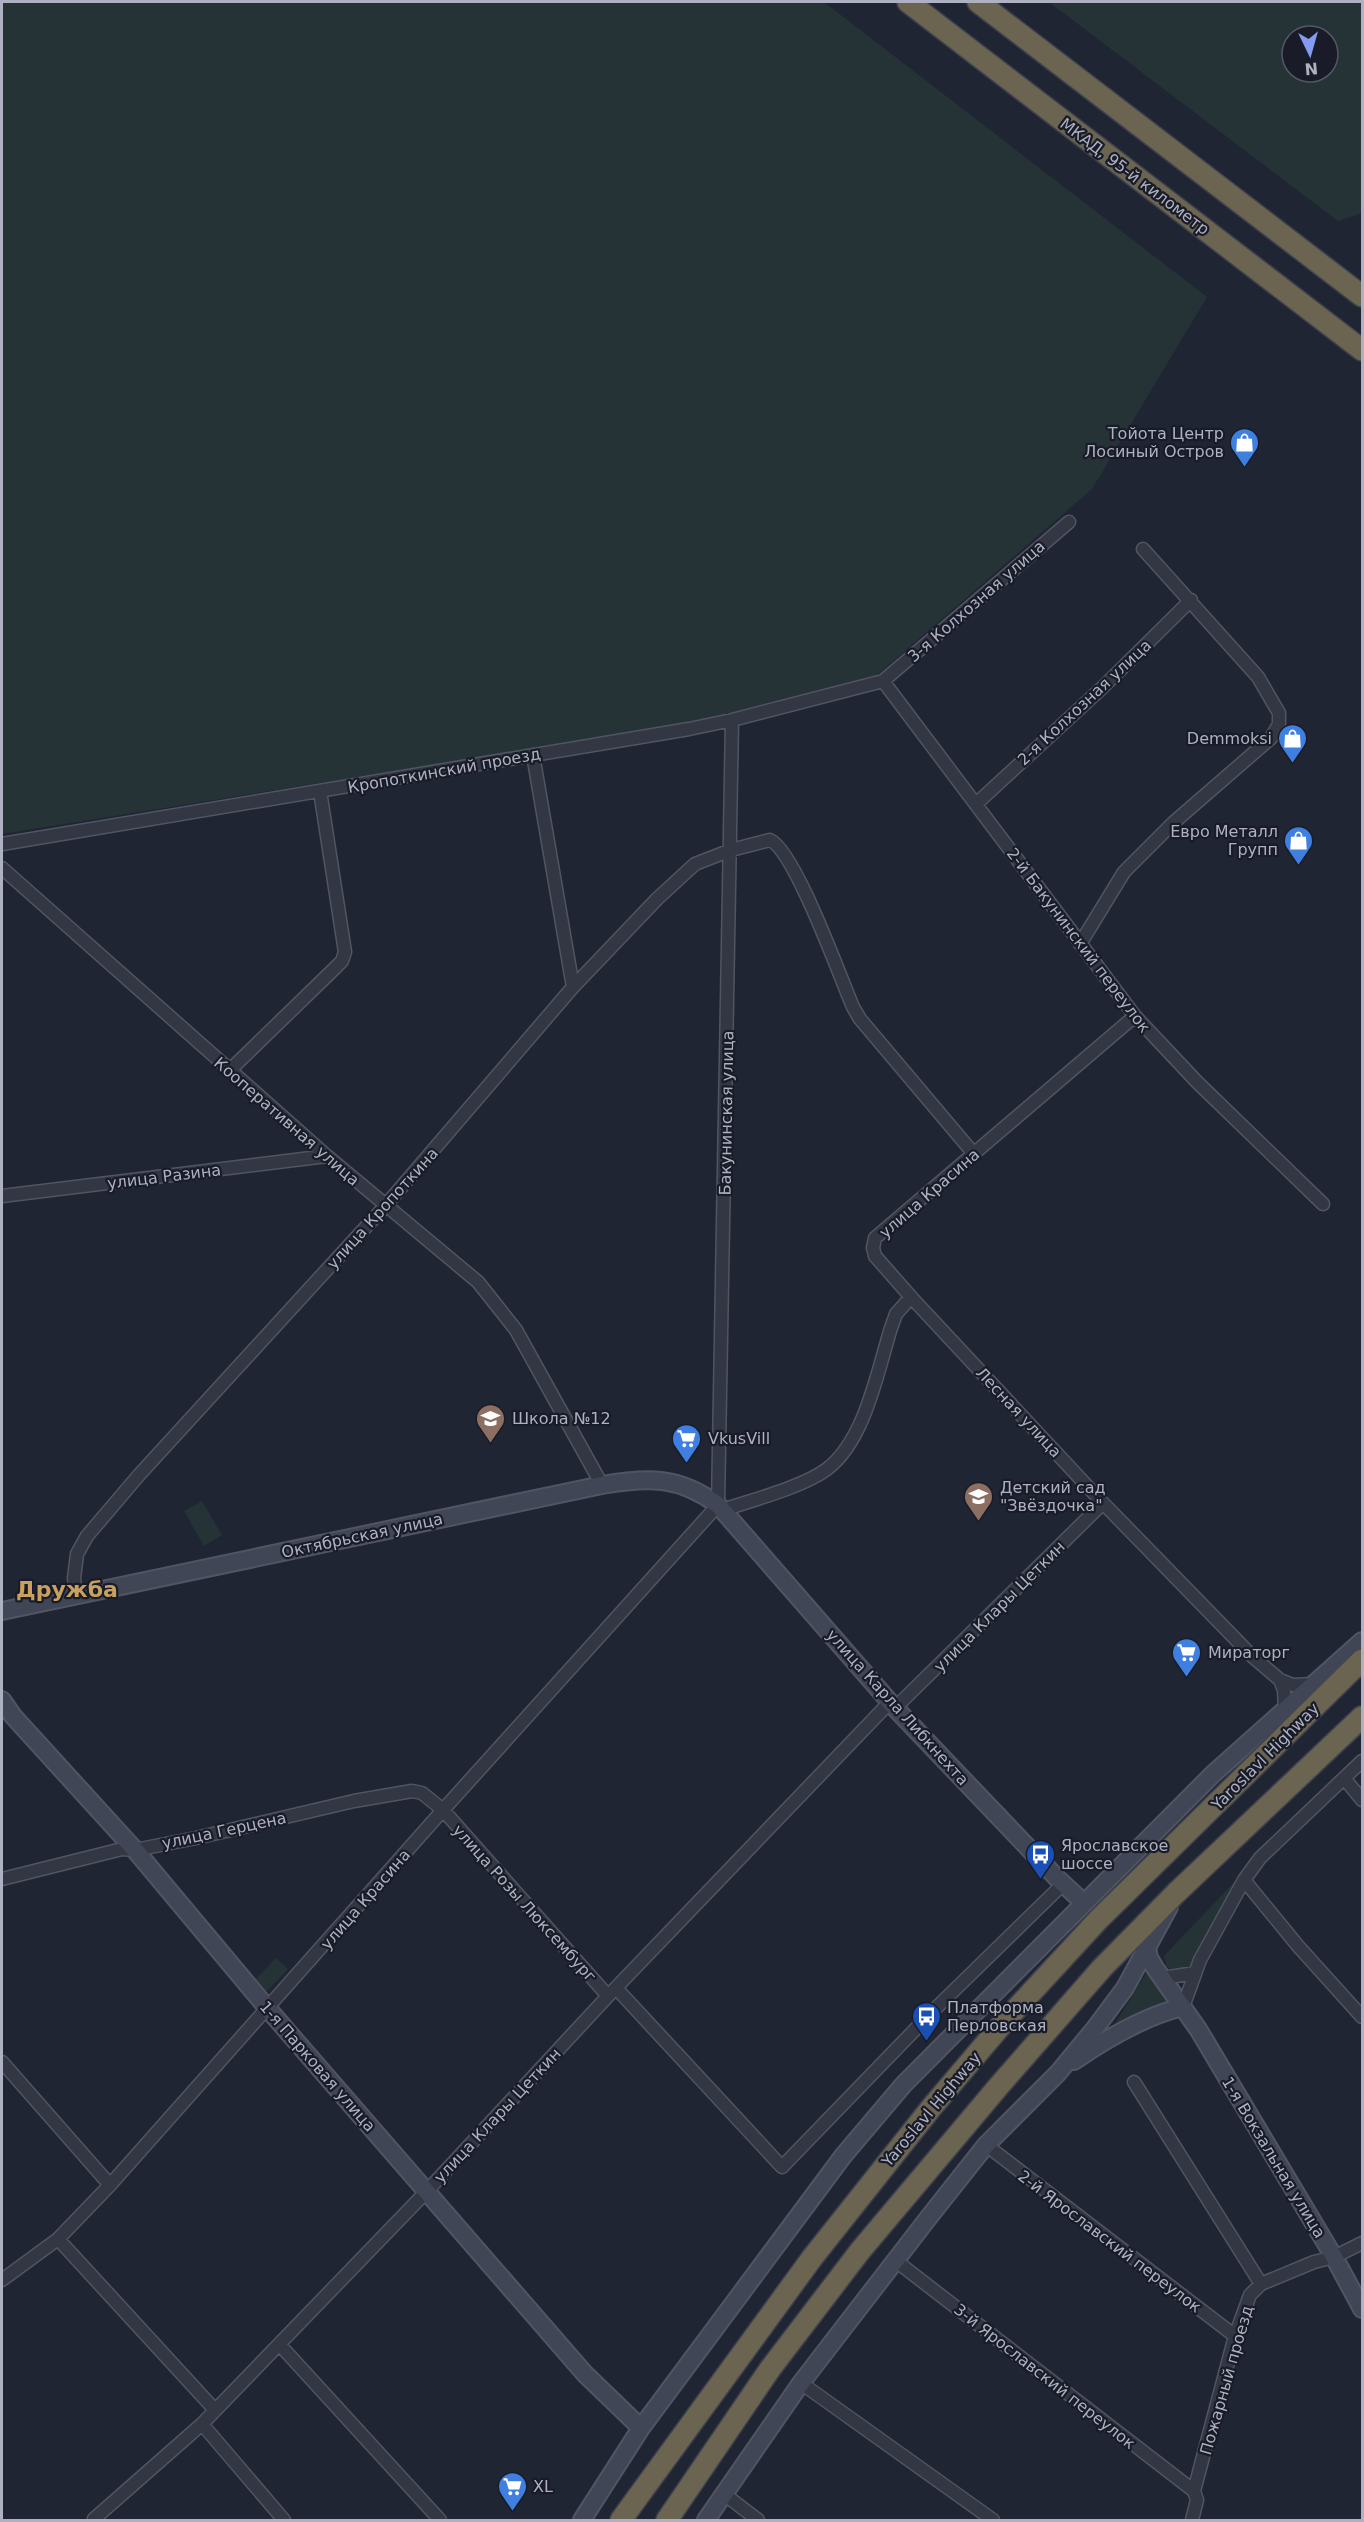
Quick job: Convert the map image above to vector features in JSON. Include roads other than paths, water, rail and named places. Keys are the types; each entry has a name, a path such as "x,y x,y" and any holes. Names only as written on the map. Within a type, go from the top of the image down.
{"highway":[{"name":"МКАД, 95-й километр","path":"908,2 1362,350"},
{"path":"978,2 1362,296"},
{"name":"Yaroslavl Highway","path":"621,2520 812,2258 913,2130 1005,2022 1098,1920 1362,1660"},
{"path":"667,2520 770,2369 860,2252 983,2104 1095,1976 1176,1893 1362,1717"}],"street":[{"name":"3-я Колхозная улица","path":"884,681 1070,522"},
{"path":"1080,944 1124,873 1173,824 1271,738 1279,723 1279,713 1275,703 1258,677 1143,549"},
{"name":"2-я Колхозная улица","path":"976,804 1103,687 1191,600"},
{"name":"Кропоткинский проезд","path":"2,844 732,720 884,681"},
{"name":"2-й Бакунинский переулок","path":"884,681 1135,1016 1197,1082 1323,1204"},
{"name":"Бакунинская улица","path":"721,1508 732,720"},
{"path":"533,755 573,987"},
{"path":"229,1071 334,969 345,952 320,790"},
{"name":"улица Кропоткина","path":"76,1597 74,1578 77,1554 87,1536 139,1475 386,1205 573,987 657,899 695,864 730,850 770,840 779,847 791,865 853,1007 974,1154"},
{"name":"Кооперативная улица","path":"2,868 229,1071 478,1282 516,1330 602,1485"},
{"name":"улица Красина","path":"2,2280 58,2239 110,2185 442,1810 721,1508 803,1482 826,1470 846,1451 858,1431 896,1314 911,1297 875,1256 873,1243 882,1231 1135,1016"},
{"name":"улица Разина","path":"2,1196 327,1156"},
{"name":"Лесная улица","path":"911,1297 1103,1503 1252,1656 1280,1680"},
{"name":"Октябрьская улица","path":"2,1611 410,1524 629,1481 671,1481 701,1492 721,1508"},
{"name":"улица Клары Цеткин","path":"94,2518 215,2410 427,2191 612,1992 892,1705 1103,1503"},
{"name":"улица Карла Либкнехта","path":"721,1508 892,1705 1084,1903"},
{"path":"582,2520 641,2427 843,2156 904,2084 1213,1774 1362,1641"},
{"path":"1280,1680 1303,1686 1314,1684"},
{"path":"1280,1680 1284,1690 1285,1710"},
{"name":"1-я Парковая улица","path":"2,1700 13,1716 135,1850 268,2009 585,2374 641,2427"},
{"path":"1058,2073 1098,2045 1155,2016 1183,2007 1195,1973 1244,1880 1260,1858 1362,1761"},
{"path":"1344,1778 1362,1800"},
{"name":"улица Герцена","path":"2,1879 122,1849 135,1850 402,1792 422,1793 442,1810"},
{"name":"улица Розы Люксембург","path":"442,1810 612,1992 782,2167 934,2010 1064,1884"},
{"path":"1244,1880 1298,1946 1362,2017"},
{"path":"706,2520 801,2383 986,2145 1058,2073 1125,1988 1176,1893"},
{"name":"1-я Вокзальная улица","path":"1147,1947 1149,1958 1202,2036 1334,2257 1362,2309"},
{"path":"1163,1978 1195,1973"},
{"path":"2,2062 110,2185"},
{"path":"1134,2082 1261,2284 1314,2262 1334,2257 1362,2243"},
{"name":"2-й Ярославский переулок","path":"986,2145 1235,2336"},
{"path":"58,2239 215,2410"},
{"name":"3-й Ярославский переулок","path":"896,2260 1194,2491"},
{"name":"Пожарный проезд","path":"1192,2520 1197,2500 1194,2491 1235,2336 1250,2295 1261,2284"},
{"path":"279,2344 440,2520"},
{"path":"801,2383 993,2520"},
{"path":"201,2424 284,2520"},
{"path":"724,2494 758,2520"}],"place":[{"name":"Тойота Центр Лосиный Остров","path":"1245,468"},
{"name":"Demmoksi","path":"1293,764"},
{"name":"Евро Металл Групп","path":"1299,866"},
{"name":"Школа №12","path":"491,1444"},
{"name":"VkusVill","path":"687,1464"},
{"name":"Детский сад \"Звёздочка\"","path":"979,1522"},
{"name":"Мираторг","path":"1187,1678"},
{"name":"Ярославское шоссе","path":"1040,1880"},
{"name":"Платформа Перловская","path":"926,2042"},
{"name":"XL","path":"512,2512"}],"district":[{"name":"Дружба","path":"67,1589"}]}
